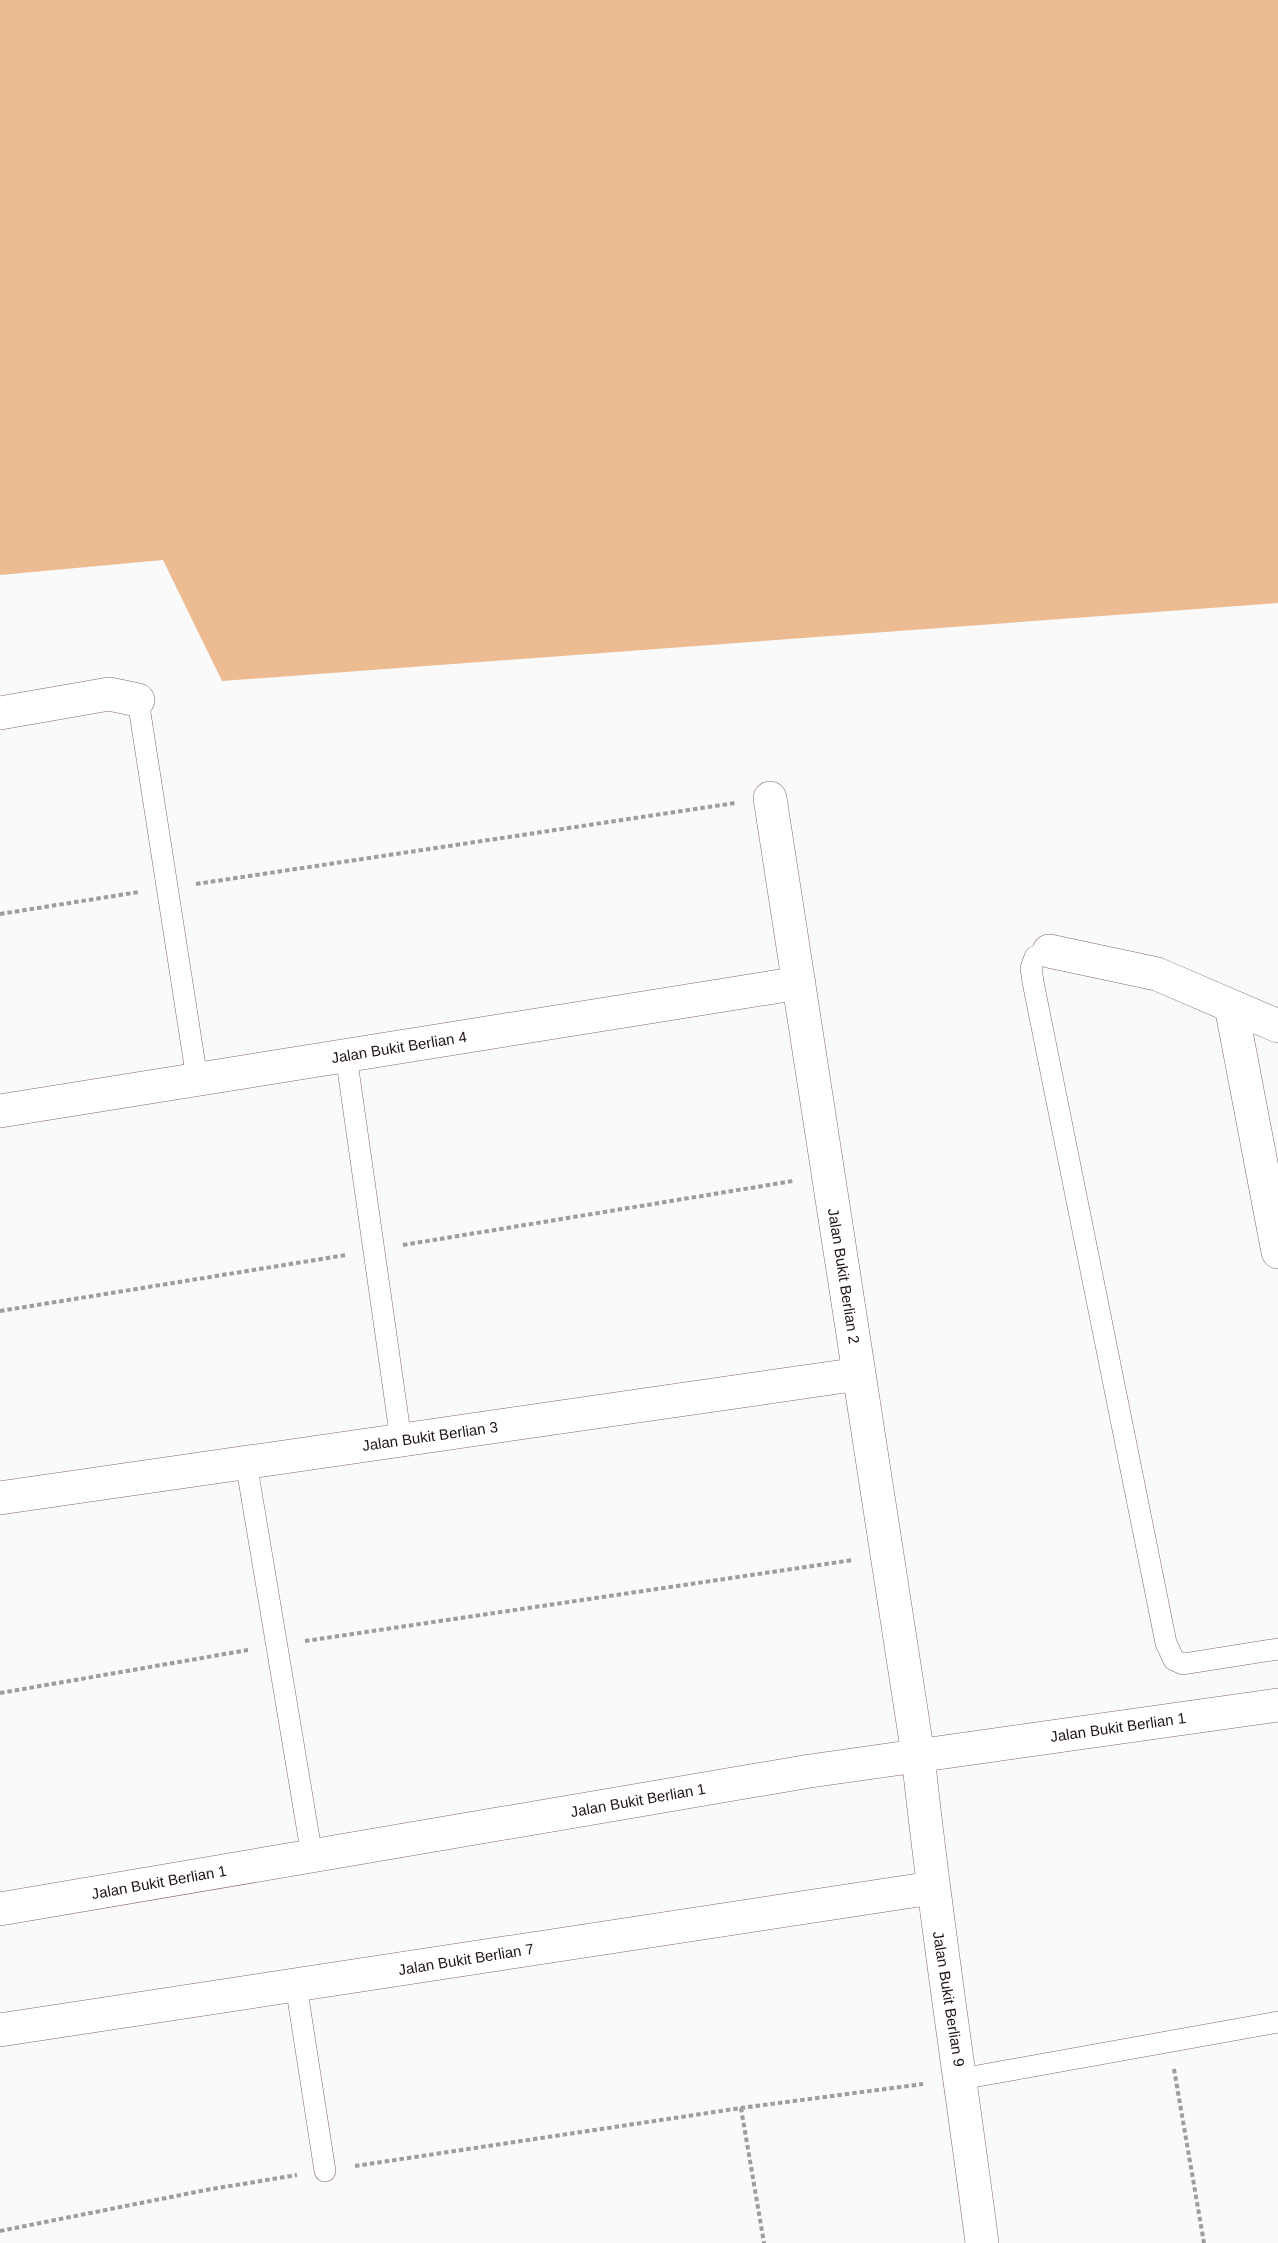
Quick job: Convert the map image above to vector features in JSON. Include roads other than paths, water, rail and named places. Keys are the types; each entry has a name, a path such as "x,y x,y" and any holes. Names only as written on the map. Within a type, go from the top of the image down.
{"street":[{"path":"0,713 109,694 138,700"},
{"name":"Jalan Bukit Berlian 2","path":"770,798 918,1755"},
{"path":"1049,951 1157,974 1278,1026"},
{"name":"Jalan Bukit Berlian 4","path":"0,1111 799,983"},
{"path":"1231,1006 1278,1252"},
{"name":"Jalan Bukit Berlian 3","path":"0,1498 859,1374"},
{"name":"Jalan Bukit Berlian 1","path":"0,1909 918,1755 1278,1705"},
{"name":"Jalan Bukit Berlian 9","path":"918,1755 932,1888 961,2079 982,2243"},
{"name":"Jalan Bukit Berlian 7","path":"0,2030 932,1888"}],"lane":[{"path":"138,700 197,1079"},
{"path":"1049,951 1035,957 1031,968 1033,982 1166,1643 1174,1660 1183,1664 1278,1649"},
{"path":"346,1055 400,1440"},
{"path":"246,1462 312,1856"},
{"path":"296,1985 325,2171"},
{"path":"961,2079 1278,2022"}]}
